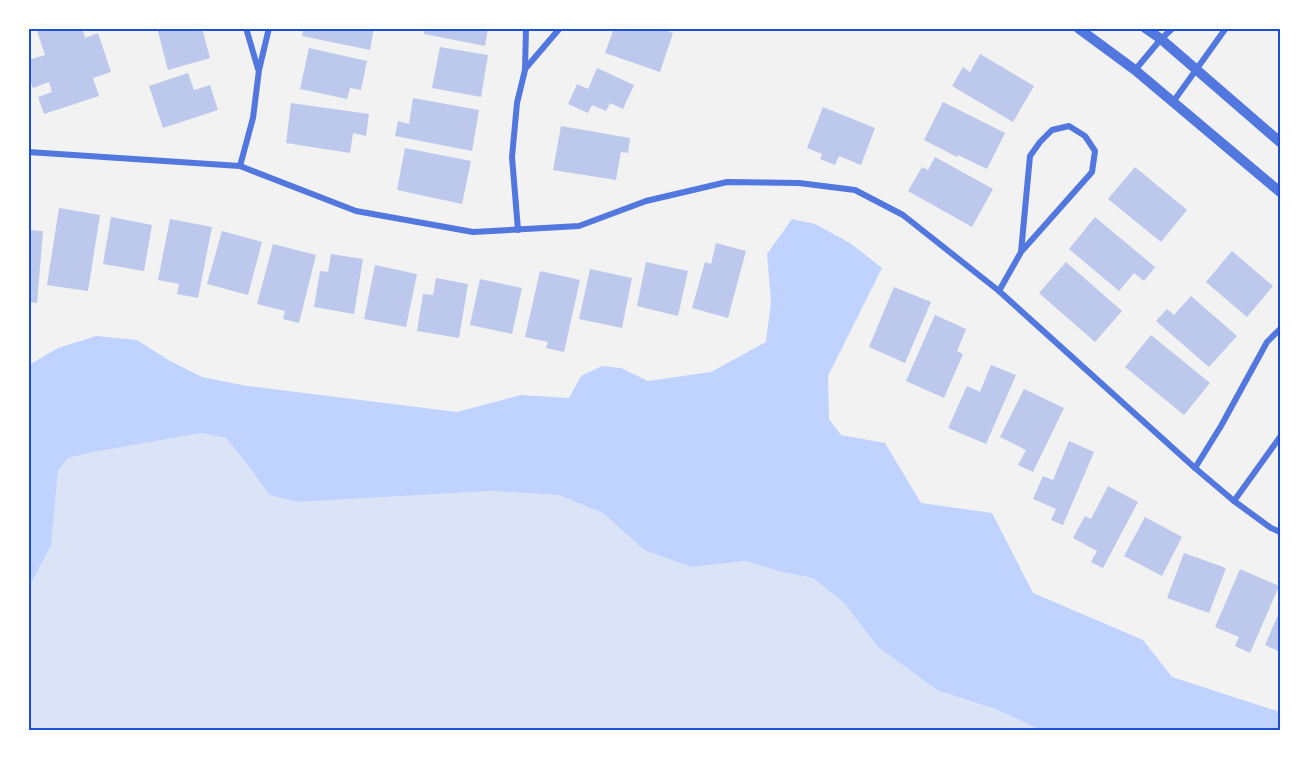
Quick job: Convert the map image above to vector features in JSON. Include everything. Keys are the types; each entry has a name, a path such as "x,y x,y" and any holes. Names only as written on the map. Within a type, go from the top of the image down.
{"street":[{"path":"246,28 259,70"},
{"path":"240,166 253,118 259,70 269,28"},
{"path":"518,230 512,157 517,103 525,70 526,28"},
{"path":"525,70 560,28"},
{"path":"1078,28 1135,70 1281,192"},
{"path":"1145,28 1161,39 1281,142"},
{"path":"1135,70 1173,28"},
{"path":"1173,102 1226,28"},
{"path":"999,291 1021,252 1092,172 1095,151 1085,136 1069,126 1052,130 1030,156 1021,252"},
{"path":"28,152 240,166 356,211 473,232 579,226 646,201 727,182 799,183 855,190 903,215 999,291 1195,468 1234,501 1271,528 1281,532"},
{"path":"1195,468 1267,342 1281,329"},
{"path":"1234,501 1281,437"}],"shaded area":[{"path":"201,433 226,438 269,495 299,502 491,491 558,495 603,513 644,550 691,567 746,561 781,572 813,578 844,603 878,647 937,690 995,709 1041,730 34,730 29,728 29,587 51,546 58,471 68,458"}],"water":[{"path":"792,219 815,224 850,243 882,268 828,376 829,419 841,435 885,443 921,503 992,513 1033,593 1143,640 1172,677 1280,712 1280,730 1041,730 995,709 937,690 878,647 844,603 813,578 781,572 746,561 691,567 644,550 603,513 558,495 491,491 298,502 269,495 226,438 201,433 68,458 58,471 51,546 29,587 29,365 58,348 96,336 137,340 170,361 202,377 247,386 457,412 521,395 569,398 581,376 602,366 621,368 648,381 711,372 766,342 771,302 767,254"}],"building":[{"path":"36,28 82,28 85,38 98,33 111,72 93,78 99,96 44,114 38,97 52,92 49,82 33,88 28,74 28,60 45,55"},
{"path":"157,28 202,28 210,58 168,70"},
{"path":"304,28 374,28 370,50 302,36"},
{"path":"425,28 488,28 485,46 424,34"},
{"path":"614,28 659,28 673,33 660,72 605,53"},
{"path":"440,47 488,55 481,97 432,88"},
{"path":"309,48 367,61 361,90 350,88 347,99 300,89"},
{"path":"980,54 1034,86 1013,122 952,86 963,67 970,72"},
{"path":"597,68 634,85 623,109 610,103 606,111 592,105 588,113 568,104 577,84 588,89"},
{"path":"188,73 194,90 210,85 218,110 163,128 149,86"},
{"path":"413,98 479,110 472,151 395,136 398,121 409,124"},
{"path":"943,102 1005,133 987,169 924,140"},
{"path":"291,103 369,114 366,136 353,133 350,153 286,143"},
{"path":"823,107 875,128 861,165 839,156 835,165 820,159 822,154 807,148"},
{"path":"561,126 630,138 628,153 621,152 616,180 553,170"},
{"path":"405,148 471,161 462,204 397,190"},
{"path":"935,157 993,189 972,227 908,191 922,167 928,170"},
{"path":"1135,167 1187,210 1161,242 1108,199"},
{"path":"59,208 100,215 88,291 47,285"},
{"path":"111,217 152,225 144,271 103,264"},
{"path":"1095,217 1155,267 1144,281 1134,273 1119,291 1069,249"},
{"path":"170,219 212,227 198,298 177,294 179,284 158,280"},
{"path":"28,230 43,231 37,303 28,302"},
{"path":"222,231 262,242 248,295 207,284"},
{"path":"716,243 746,251 728,318 692,308 705,262 711,264"},
{"path":"273,244 316,255 299,323 283,319 285,311 257,304"},
{"path":"1232,251 1273,286 1247,317 1206,282"},
{"path":"331,254 363,259 354,314 314,307 320,271 328,272"},
{"path":"646,262 688,271 678,316 637,306"},
{"path":"1066,262 1122,311 1095,342 1039,293"},
{"path":"375,265 417,274 406,327 364,319"},
{"path":"590,269 632,278 622,328 579,319"},
{"path":"540,271 580,280 564,352 546,348 548,342 525,337"},
{"path":"436,278 468,284 459,338 417,331 423,294 433,295"},
{"path":"480,279 522,288 512,334 470,325"},
{"path":"894,287 931,302 905,363 869,347"},
{"path":"1191,296 1237,336 1209,367 1156,321 1167,309 1174,315"},
{"path":"935,315 966,329 957,351 963,354 944,398 906,381"},
{"path":"1151,335 1210,383 1184,415 1125,367"},
{"path":"991,365 1016,375 986,444 948,428 967,386 980,392"},
{"path":"1024,389 1064,408 1033,472 1018,465 1026,450 1000,437"},
{"path":"1069,441 1094,452 1063,525 1051,520 1056,509 1033,499 1043,476 1053,480"},
{"path":"1108,486 1138,502 1103,568 1091,562 1097,551 1073,538 1085,516 1091,519"},
{"path":"1145,517 1182,537 1162,576 1124,556"},
{"path":"1184,553 1226,568 1209,613 1167,598"},
{"path":"1240,569 1279,586 1250,653 1235,646 1239,637 1215,627"},
{"path":"1280,610 1280,652 1265,645"}]}
